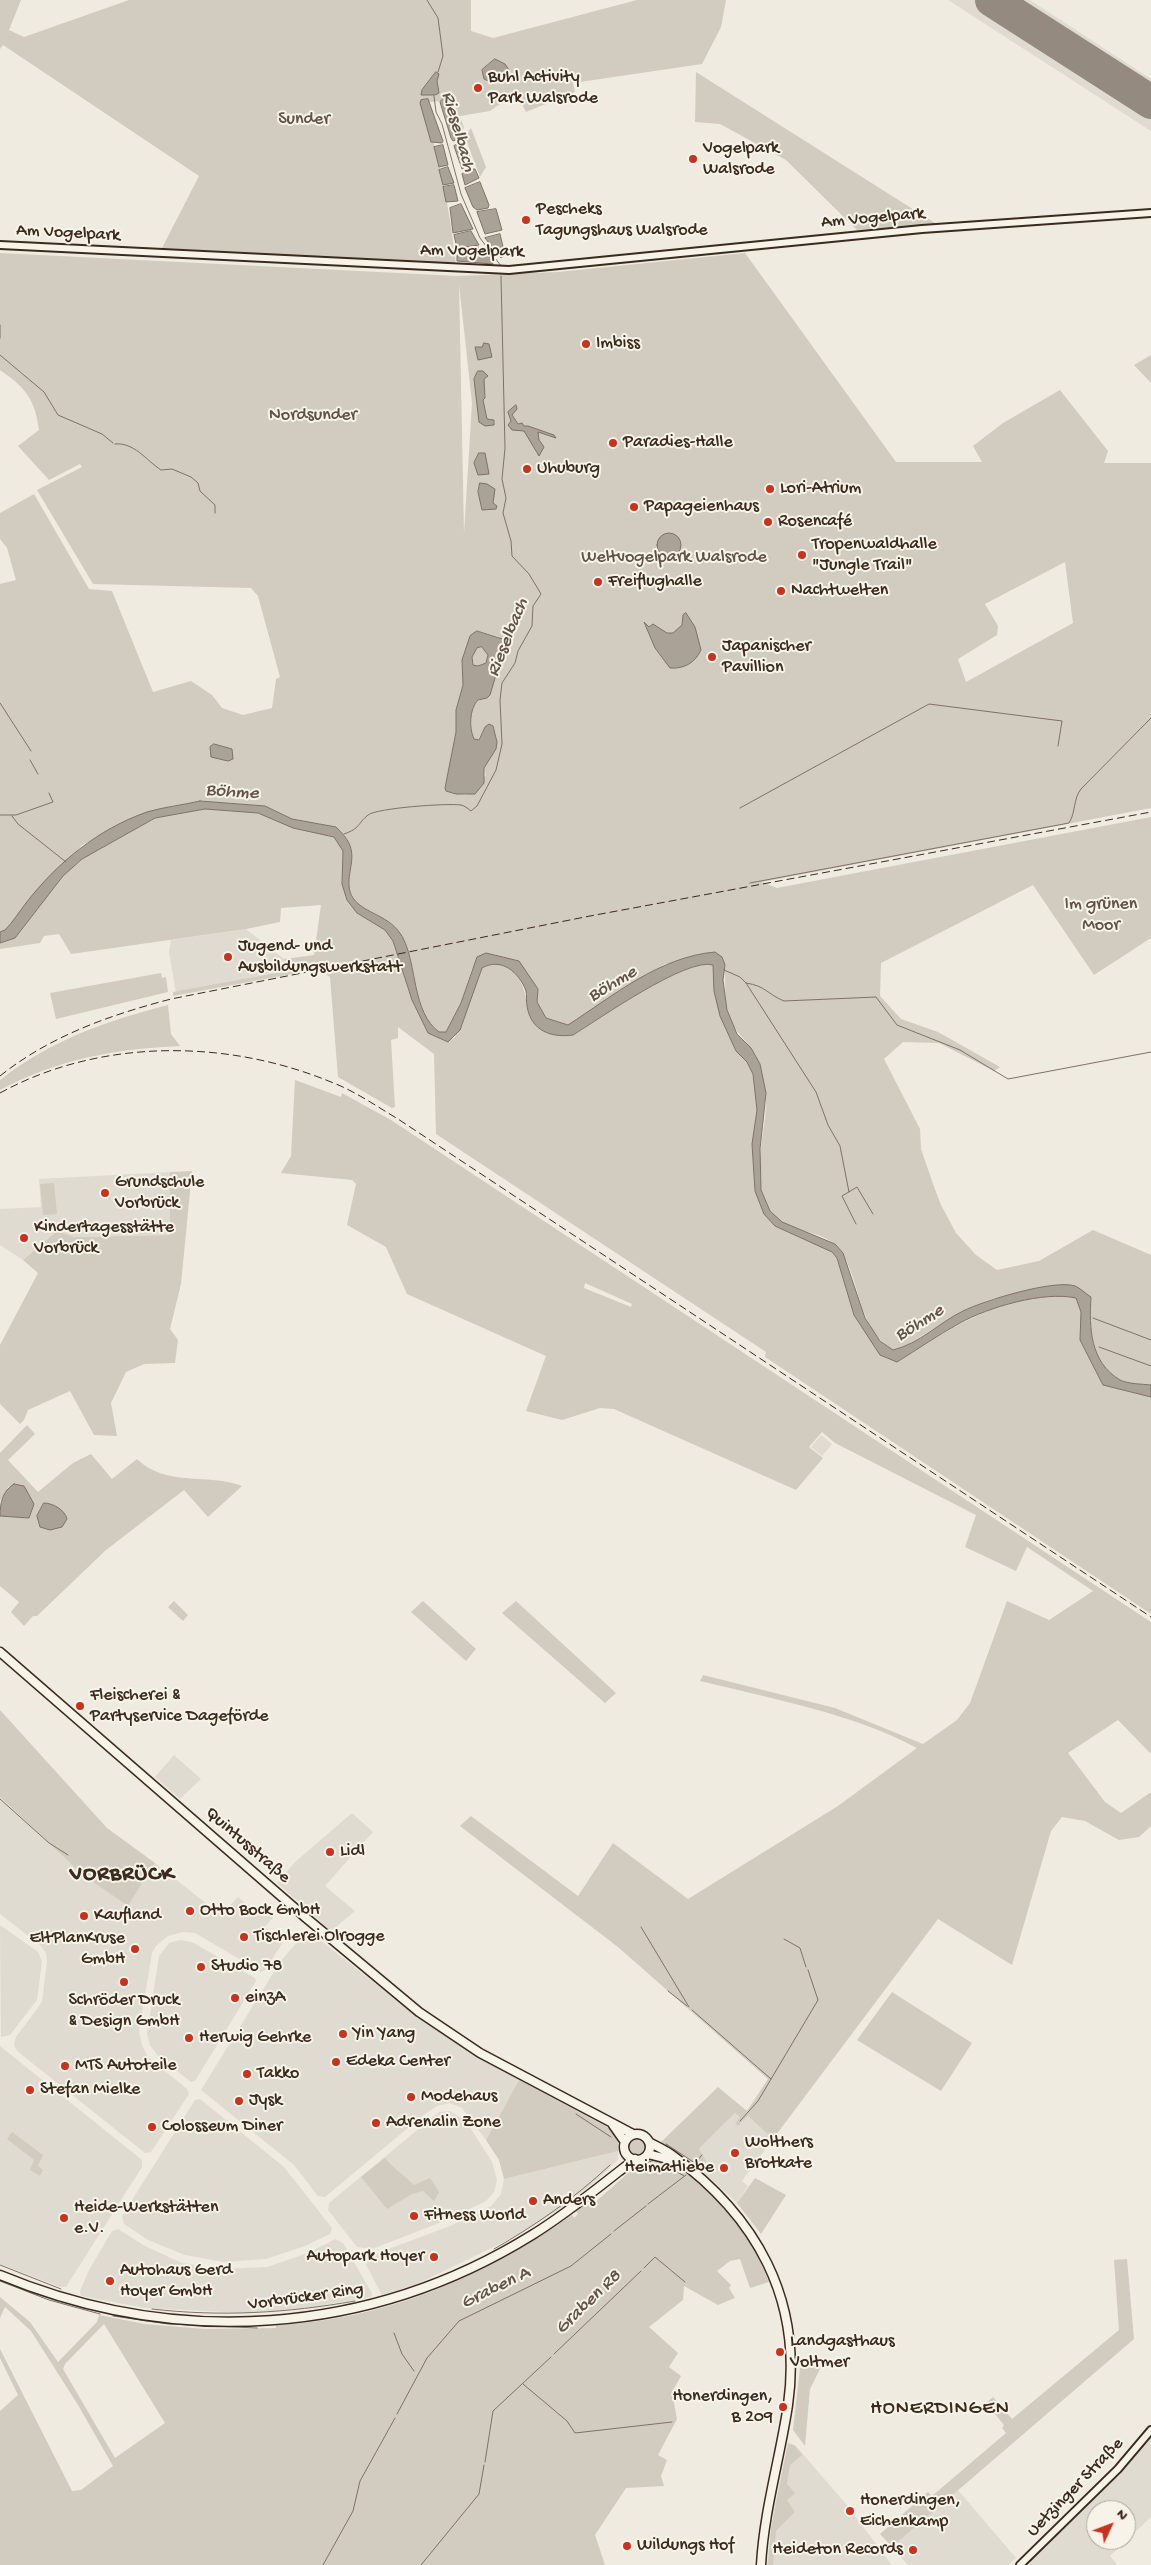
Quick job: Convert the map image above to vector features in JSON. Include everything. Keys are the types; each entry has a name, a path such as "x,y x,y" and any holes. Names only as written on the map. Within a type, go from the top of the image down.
{"main road":[{"name":"Quintusstraße","path":"0,1652 311,1922 419,2012 480,2053 613,2126 633,2134"},
{"name":"Quintusstraße","path":"613,2126 626,2142"},
{"path":"679,2162 648,2154 642,2158 635,2159 627,2154 626,2142 633,2134 644,2136 649,2142 673,2156 716,2193 739,2218 763,2252 780,2290 788,2326 791,2363 789,2397 766,2515 761,2565"},
{"path":"648,2154 649,2142"},
{"name":"Vorbrücker Ring","path":"617,2172 627,2154"},
{"name":"Vorbrücker Ring","path":"0,2274 72,2301 164,2319 239,2322 300,2318 343,2312 415,2292 477,2266 549,2224 635,2159"}],"street":[{"name":"Am Vogelpark","path":"0,245 509,270 922,229 1151,213"},
{"name":"Uetzinger Straße","path":"1020,2565 1118,2469 1151,2430"}],"shaded area":[{"path":"948,0 1030,0 1151,79 1151,131"},
{"path":"246,929 284,959 286,970 176,993 169,952 171,940"},
{"name":"Grundschule Vorbrück","path":"170,1172 170,1235 74,1237 57,1231 23,1260 0,1245 0,1209 41,1207 39,1179"},
{"path":"821,1435 832,1444 822,1456 811,1447"},
{"path":"174,1755 201,1779 180,1799 155,1777"},
{"path":"0,1797 84,1876 128,1906 155,1863 221,1915 238,1897 254,1911 259,1904 273,1917 265,1927 283,1942 265,1970 261,1972 195,1933 182,1932 168,1936 156,1946 152,1953 139,2032 142,2045 148,2057 187,2089 189,2094 151,2152 145,2153 17,2051 14,2045 16,2037 42,2002 47,1961 46,1953 40,1945 0,1914"},
{"path":"352,1813 373,1832 325,1886 355,1911 331,1931 277,1883 295,1862"},
{"path":"0,1925 38,1952 42,1961 37,2000 10,2035 1,2037"},
{"path":"310,1932 419,2018 519,2080 486,2140 462,2108 449,2103 437,2106 426,2113 325,2197 318,2196 294,2165 201,2090 280,1962 304,1934"},
{"path":"180,1940 192,1942 255,1978 256,1981 195,2081 191,2082 158,2056 150,2045 147,2034 159,1956 169,1943"},
{"path":"0,2046 142,2160 142,2167 66,2287 60,2287 0,2264"},
{"path":"200,2099 284,2167 332,2228 330,2234 305,2246 266,2259 223,2262 185,2255 148,2240 124,2224 122,2216 195,2100"},
{"path":"450,2111 466,2121 492,2162 497,2180 494,2192 486,2201 447,2220 372,2249 357,2247 328,2210 329,2203 439,2112"},
{"path":"735,2113 740,2118 738,2126 748,2116 773,2139 742,2181 748,2186 737,2203 700,2169 705,2161 699,2149"},
{"path":"618,2151 618,2160 596,2181 563,2207 510,2239 417,2284 382,2295 366,2265 370,2256 450,2226 491,2206 501,2194 504,2179"},
{"path":"118,2229 145,2246 182,2263 222,2269 267,2267 308,2253 335,2239 343,2243 372,2293 371,2297 313,2307 247,2313 145,2308 81,2296 80,2291 89,2270 112,2231"},
{"path":"1151,2435 1151,2517 1136,2531 1136,2500 1093,2500 1126,2468"},
{"path":"788,2442 796,2446 845,2503 892,2565 767,2565 774,2509"},
{"path":"958,2490 1016,2558 1008,2565 908,2565 892,2547"},
{"path":"1086,2507 1086,2550 1116,2550 1110,2556 1117,2565 1027,2565"}],"green space":[{"name":"Sunder","path":"0,0 21,0 9,30 24,37 129,0 471,0 471,31 493,38 637,0 726,0 721,27 702,64 573,83 575,92 526,112 522,104 507,99 490,111 460,116 464,128 462,131 454,118 450,100 422,103 443,183 456,265 162,248 199,176 3,45 0,49"},
{"path":"696,72 938,225 857,230 786,160 720,124 695,122"},
{"path":"471,128 486,167 480,177 465,137"},
{"path":"0,253 458,276 558,272 745,253 896,462 982,462 973,446 1003,423 1060,390 1108,451 1104,463 1151,463 1151,808 762,882 777,888 1151,817 1151,938 1094,975 1033,885 881,963 880,996 901,1019 938,1032 1000,1067 994,1071 939,1043 903,1042 884,1059 920,1129 921,1149 941,1205 956,1233 976,1255 997,1270 1039,1261 1093,1230 1151,1255 1151,1385 1123,1381 1110,1373 1097,1354 1091,1332 1091,1297 1063,1285 992,1299 962,1311 904,1347 893,1350 881,1340 866,1318 849,1267 836,1245 828,1239 785,1224 769,1210 763,1197 759,1168 766,1108 766,1090 752,1051 736,1030 729,1015 726,1002 725,969 722,957 665,964 568,1025 546,1018 537,1002 538,989 486,953 472,969 461,1003 446,1032 439,1032 430,1023 419,1000 408,949 398,930 385,919 358,904 353,898 349,886 352,861 351,849 343,834 336,827 292,819 265,806 200,801 149,812 82,845 5,931 0,932 0,584 16,580 7,548 0,539 0,513 34,494 89,589 112,591 153,692 191,681 212,695 222,708 243,715 272,708 276,679 280,677 258,596 251,588 93,584 37,490 82,467 80,464 49,480 18,446 39,430 35,410 22,388 0,370","holes":["459,284 472,403 464,533","1065,562 1073,623 966,682 958,659 997,635 998,626 985,604","477,631 499,637 504,660 498,668 487,698 476,703 473,708 470,721 474,740 478,740 485,727 493,726 497,742 484,768 486,775 466,795 446,791 445,788 456,732 456,710"]},
{"path":"1151,355 1151,383 1134,365"},
{"path":"483,647 488,655 486,663 478,666 473,665 472,657 477,648"},
{"path":"205,809 258,813 334,837 343,851 342,884 357,913 385,930 393,941 412,1000 428,1033 448,1042 455,1037 482,968 492,964 501,964 515,973 520,980 527,1007 573,1035 664,979 701,965 714,965 714,991 736,1051 747,1062 753,1074 757,1110 752,1144 755,1191 775,1226 827,1248 837,1258 854,1315 897,1362 959,1324 1005,1304 1052,1295 1076,1297 1081,1312 1080,1340 1103,1385 1151,1397 1151,1614 765,1357 766,1352 436,1134 434,1054 398,1027 398,1038 391,1040 395,1107 392,1108 338,1077 330,977 319,969 173,996 173,992 286,971 284,959 314,955 321,905 281,908 280,922 246,929 71,954 59,934 44,936 40,943 0,949 0,943 15,938 63,876 82,859 155,818"},
{"path":"161,973 162,978 166,977 168,992 56,1019 50,993"},
{"path":"168,1005 171,1034 180,1046 110,1053 65,1063 43,1070 0,1090 0,1080 19,1066 59,1043 101,1025"},
{"path":"295,1080 341,1097 342,1093 391,1120 1151,1622 1151,1754 1118,1720 1068,1753 1105,1802 1121,1813 1151,1792 1151,1826 1139,1837 1119,1840 1085,1821 1062,1817 1051,1831 1012,1965 938,1919 773,2139 748,2116 738,2126 735,2123 740,2118 735,2113 699,2149 706,2161 700,2169 661,2142 718,2087 747,2111 768,2079 618,1947 460,1826 471,1816 578,1896 613,1843 688,1899 838,1806 917,1748 866,1725 839,1716 700,1681 703,1675 835,1708 923,1744 957,1720 970,1703 1007,1601 1049,1620 1093,1591 1027,1547 1016,1571 965,1547 976,1515 835,1443 822,1432 809,1447 823,1458 796,1490 614,1409 600,1408 562,1420 526,1411 546,1356 407,1294 386,1247 347,1225 356,1184 352,1180 281,1173 291,1156","holes":["585,1283 632,1304 631,1307 584,1288"]},
{"path":"192,1171 181,1284 170,1329 178,1340 175,1363 144,1364 126,1372 111,1403 117,1436 94,1435 70,1391 28,1410 20,1424 0,1404 0,1345 38,1273 23,1260 57,1231 74,1237 170,1235 170,1172"},
{"path":"54,1183 57,1214 43,1215 40,1184"},
{"path":"27,1425 35,1434 8,1460 38,1492 73,1463 91,1454 112,1479 137,1459 148,1468 160,1473 229,1482 242,1486 208,1517 184,1490 106,1550 37,1616 33,1616 24,1626 11,1612 19,1602 0,1586 0,1516 29,1518 9,1486 0,1501 0,1453"},
{"path":"174,1601 188,1615 183,1621 168,1607"},
{"path":"423,1601 476,1649 466,1661 411,1612"},
{"path":"516,1601 616,1693 605,1703 502,1613"},
{"path":"0,1710 107,1828 155,1863 128,1906 84,1876 0,1797"},
{"path":"892,1992 972,2043 941,2091 857,2040"},
{"path":"519,2080 607,2127 618,2137 618,2151 504,2179 499,2160 486,2140"},
{"path":"12,2132 43,2155 38,2166 43,2170 40,2176 30,2170 34,2160 7,2139"},
{"path":"637,2137 644,2140 647,2147 644,2154 637,2157 630,2154 627,2147 630,2140"},
{"path":"385,2158 414,2185 430,2178 439,2192 434,2201 423,2191 412,2194 387,2209 361,2177"},
{"path":"656,2160 668,2163 695,2180 722,2206 743,2233 756,2252 769,2282 750,2288 740,2259 730,2261 717,2271 731,2285 729,2288 735,2298 718,2305 684,2286 683,2300 649,2327 678,2353 669,2367 681,2376 672,2392 677,2419 658,2455 667,2460 661,2476 664,2486 626,2488 595,2535 605,2565 0,2565 0,2411 18,2395 0,2358 0,2349 72,2491 81,2490 113,2466 78,2405 31,2331 5,2307 0,2318 0,2297 30,2322 58,2362 97,2322 99,2315 145,2324 205,2329 276,2328 276,2325 316,2321 355,2314 394,2304 432,2291 504,2258 572,2215 574,2218 578,2214 576,2211 590,2200 594,2203 635,2167","holes":["104,2324 165,2423 115,2458 63,2369 65,2364"]},
{"path":"755,2178 786,2195 761,2234 737,2203"},
{"path":"1127,2259 1134,2339 892,2547 880,2534 928,2492 932,2496 1006,2433 1002,2428 1004,2425 986,2403 993,2397 1012,2419 1119,2330 1114,2260"},
{"path":"813,2357 821,2367 810,2389 805,2446 793,2430 800,2368"},
{"path":"788,2444 794,2445 802,2455 790,2465 787,2484 795,2493 787,2500 795,2512 776,2531 773,2565 768,2565 771,2528"}],"water":[{"path":"495,59 505,64 509,70 508,77 496,83 484,79 482,70"},
{"path":"436,72 439,74 437,81 439,93 435,95 421,95 422,90"},
{"path":"428,99 443,141 442,143 431,142 420,103 421,100"},
{"path":"443,99 451,101 455,120 462,135 461,138 453,141 440,102"},
{"path":"462,142 471,159 470,166 462,169 454,146"},
{"path":"443,145 448,165 439,167 434,147"},
{"path":"448,167 454,183 443,185 439,170"},
{"path":"475,169 479,178 465,185 462,174"},
{"path":"480,182 489,205 488,208 477,210 473,207 465,188"},
{"path":"454,185 458,201 446,202 443,187"},
{"path":"461,204 473,229 453,233 450,208"},
{"path":"496,209 502,230 485,234 477,212"},
{"path":"471,231 479,245 457,248 454,235"},
{"path":"500,234 505,255 501,258 485,238"},
{"path":"478,247 490,257 493,264 457,261 457,250"},
{"path":"484,343 489,344 492,357 478,360 475,347 482,347"},
{"path":"478,371 483,371 488,376 484,379 485,398 483,400 487,419 494,420 494,425 485,426 479,422 474,379"},
{"path":"516,405 517,409 512,415 518,424 522,423 524,426 554,435 556,438 538,432 539,440 544,447 539,456 524,431 512,430 508,425 511,421 508,412"},
{"path":"479,453 485,453 489,474 478,475 474,463"},
{"path":"480,483 487,484 495,489 493,503 497,506 496,509 482,510 478,492"},
{"path":"669,533 677,537 681,545 677,553 669,557 661,553 657,545 661,537"},
{"path":"686,613 695,627 701,650 689,664 670,668 655,648 644,622 649,627 653,624 667,633 673,633 682,625 683,615"},
{"path":"477,631 512,642 498,668 490,695 487,698 478,700 471,714 472,735 474,739 479,740 485,727 489,724 493,726 497,742 496,749 484,768 484,783 475,794 456,794 446,791 445,788 456,732 456,710 463,685 462,660 470,636","holes":["482,647 488,655 486,663 478,666 473,665 472,657 477,648"]},
{"path":"214,744 232,749 233,759 228,761 211,757 210,747"},
{"path":"200,801 265,806 292,819 336,827 343,834 351,849 352,861 349,886 353,898 358,904 385,919 398,930 403,938 411,961 419,1001 430,1023 439,1032 446,1032 461,1003 477,957 486,953 519,961 538,989 537,1002 546,1018 568,1025 620,990 656,970 694,955 715,952 722,957 725,965 723,980 727,1010 737,1034 751,1048 760,1064 766,1093 760,1149 761,1190 770,1211 782,1222 835,1244 843,1253 865,1318 880,1341 893,1350 921,1338 963,1311 986,1302 1036,1288 1065,1285 1075,1286 1091,1297 1091,1332 1097,1354 1103,1364 1110,1373 1120,1380 1151,1385 1151,1397 1103,1385 1080,1340 1081,1312 1076,1298 1063,1296 1048,1297 1001,1306 960,1323 897,1362 880,1355 854,1315 837,1258 832,1252 775,1226 764,1214 755,1191 752,1144 757,1110 753,1074 747,1062 736,1051 720,1016 714,991 713,965 701,965 664,979 573,1035 565,1036 543,1031 533,1021 529,1015 526,991 514,972 502,965 489,965 482,968 460,1030 448,1042 428,1033 412,1000 393,941 385,930 357,913 347,900 342,884 343,851 334,837 293,828 258,813 205,809 155,818 82,859 63,876 15,938 0,943 0,932 8,927 38,888 65,861 95,838 129,819 147,812"},
{"path":"14,1484 24,1486 34,1504 29,1518 0,1516 2,1498"},
{"path":"44,1503 55,1506 64,1513 67,1519 62,1527 50,1530 40,1527 37,1516"}],"waterway":[{"name":"Rieselbach","path":"427,0 438,18 443,56 438,72"},
{"name":"Rieselbach","path":"434,96 436,112 442,124 461,194 480,238 501,266"},
{"name":"Rieselbach","path":"344,834 356,828 368,815 384,810 428,805 462,805 471,811 477,806 496,770 502,744 500,700 502,683 515,663 518,651 532,626 533,606 541,594 529,574 512,556 511,541 503,513 506,498 502,479 505,448 501,276"},
{"path":"0,325 0,338"},
{"path":"0,355 44,392 58,415 102,434 113,443"},
{"path":"115,444 122,444 140,452 161,470 172,469 191,477 198,483 200,491 215,505 215,513"},
{"path":"0,703 31,751"},
{"path":"740,808 929,704 1062,721 1058,746"},
{"path":"750,883 1069,823 1081,789 1151,718"},
{"path":"30,760 38,774"},
{"path":"0,815 16,815 53,802 49,793"},
{"path":"12,816 18,824 66,862"},
{"path":"724,970 740,977 746,983 816,1092 828,1125 840,1146 849,1192"},
{"path":"746,983 758,986 784,1001 876,997 897,1025 960,1050 1008,1079 1151,1052"},
{"path":"856,1224 842,1196 857,1187 873,1214"},
{"path":"1093,1318 1151,1340"},
{"path":"1099,1347 1151,1366"},
{"path":"0,1799 49,1843 68,1855"},
{"path":"641,1927 689,2007"},
{"name":"Graben A","path":"784,1939 800,1948 806,1967"},
{"name":"Graben A","path":"740,2121 758,2101 818,2000 808,1970"},
{"path":"668,1991 687,2006"},
{"path":"692,2010 771,2079"},
{"path":"576,2114 611,2137"},
{"path":"666,2144 695,2163"},
{"name":"Graben A","path":"694,2164 702,2155"},
{"path":"623,2175 635,2166 655,2160"},
{"path":"659,2161 684,2176"},
{"path":"494,2249 555,2210 610,2165"},
{"name":"Graben A","path":"648,2204 686,2175"},
{"name":"Graben A","path":"614,2231 646,2206"},
{"name":"Graben A","path":"397,2414 427,2358 459,2321 571,2266 611,2234"},
{"name":"Graben R8","path":"644,2268 655,2257 685,2282"},
{"path":"0,2265 61,2289"},
{"name":"Graben R8","path":"554,2354 641,2271"},
{"path":"0,2281 49,2300 100,2314"},
{"path":"152,2309 229,2313 279,2311 355,2301"},
{"path":"113,2316 168,2324 257,2328"},
{"path":"394,2333 402,2354 414,2371"},
{"name":"Graben R8","path":"485,2462 493,2411 551,2357"},
{"path":"523,2384 567,2421 575,2433 672,2422"},
{"name":"Graben A","path":"323,2565 353,2511 360,2481 395,2418"},
{"name":"Graben R8","path":"421,2565 479,2494 484,2465"}],"runway":[{"path":"992,0 1151,102"}],"railway":[{"path":"0,1076 39,1049 81,1028 171,999 590,916 1151,812"},
{"path":"0,1093 39,1075 79,1062 121,1054 164,1051 207,1052 249,1058 291,1068 340,1086 398,1119 1151,1617"}],"place":[{"name":"Buhl Activity Park Walsrode","path":"478,88"},
{"name":"Vogelpark Walsrode","path":"693,159"},
{"name":"Pescheks Tagungshaus Walsrode","path":"526,220"},
{"name":"Imbiss","path":"586,344"},
{"name":"Paradies-Halle","path":"613,443"},
{"name":"Uhuburg","path":"527,469"},
{"name":"Lori-Atrium","path":"770,489"},
{"name":"Papageienhaus","path":"634,507"},
{"name":"Rosencafé","path":"768,522"},
{"name":"Tropenwaldhalle \"Jungle Trail\"","path":"802,555"},
{"name":"Freiflughalle","path":"598,582"},
{"name":"Nachtwelten","path":"781,591"},
{"name":"Japanischer Pavillion","path":"712,657"},
{"name":"Jugend- und Ausbildungswerkstatt","path":"228,957"},
{"name":"Grundschule Vorbrück","path":"105,1193"},
{"name":"Kindertagesstätte Vorbrück","path":"24,1238"},
{"name":"Fleischerei & Partyservice Dageförde","path":"80,1706"},
{"name":"Lidl","path":"330,1852"},
{"name":"Otto Bock GmbH","path":"190,1911"},
{"name":"Kaufland","path":"84,1916"},
{"name":"Tischlerei Olrogge","path":"244,1937"},
{"name":"EltPlanKruse GmbH","path":"135,1949"},
{"name":"Studio 78","path":"201,1967"},
{"name":"Schröder Druck & Design GmbH","path":"124,1982"},
{"name":"einzA","path":"235,1998"},
{"name":"Yin Yang","path":"343,2034"},
{"name":"Herwig Gehrke","path":"189,2038"},
{"name":"Edeka Center","path":"336,2062"},
{"name":"MTS Autoteile","path":"65,2066"},
{"name":"Takko","path":"247,2074"},
{"name":"Stefan Mielke","path":"30,2090"},
{"name":"Modehaus","path":"411,2097"},
{"name":"Jysk","path":"239,2101"},
{"name":"Adrenalin Zone","path":"376,2123"},
{"name":"Colosseum Diner","path":"152,2127"},
{"name":"Wolthers Brotkate","path":"735,2153"},
{"name":"Heimatliebe","path":"724,2168"},
{"name":"Anders","path":"533,2201"},
{"name":"Fitness World","path":"414,2216"},
{"name":"Heide-Werkstätten e.V.","path":"64,2218"},
{"name":"Autopark Hoyer","path":"434,2257"},
{"name":"Autohaus Gerd Hoyer GmbH","path":"110,2281"},
{"name":"Landgasthaus Voltmer","path":"780,2352"},
{"name":"Honerdingen, B 209","path":"783,2407"},
{"name":"Honerdingen, Eichenkamp","path":"850,2511"},
{"name":"Wildungs Hof","path":"627,2546"},
{"name":"Heideton Records","path":"913,2550"}],"district":[{"name":"VORBRÜCK","path":"122,1876"},
{"name":"HONERDINGEN","path":"940,2410"}],"park label":[{"name":"Nordsunder","path":"313,416"},
{"name":"Weltvogelpark Walsrode","path":"674,558"},
{"name":"Im grünen Moor","path":"1101,915"}],"water label":[{"name":"Böhme","path":"232,793"},
{"name":"Böhme","path":"613,985"},
{"name":"Böhme","path":"920,1324"}]}
